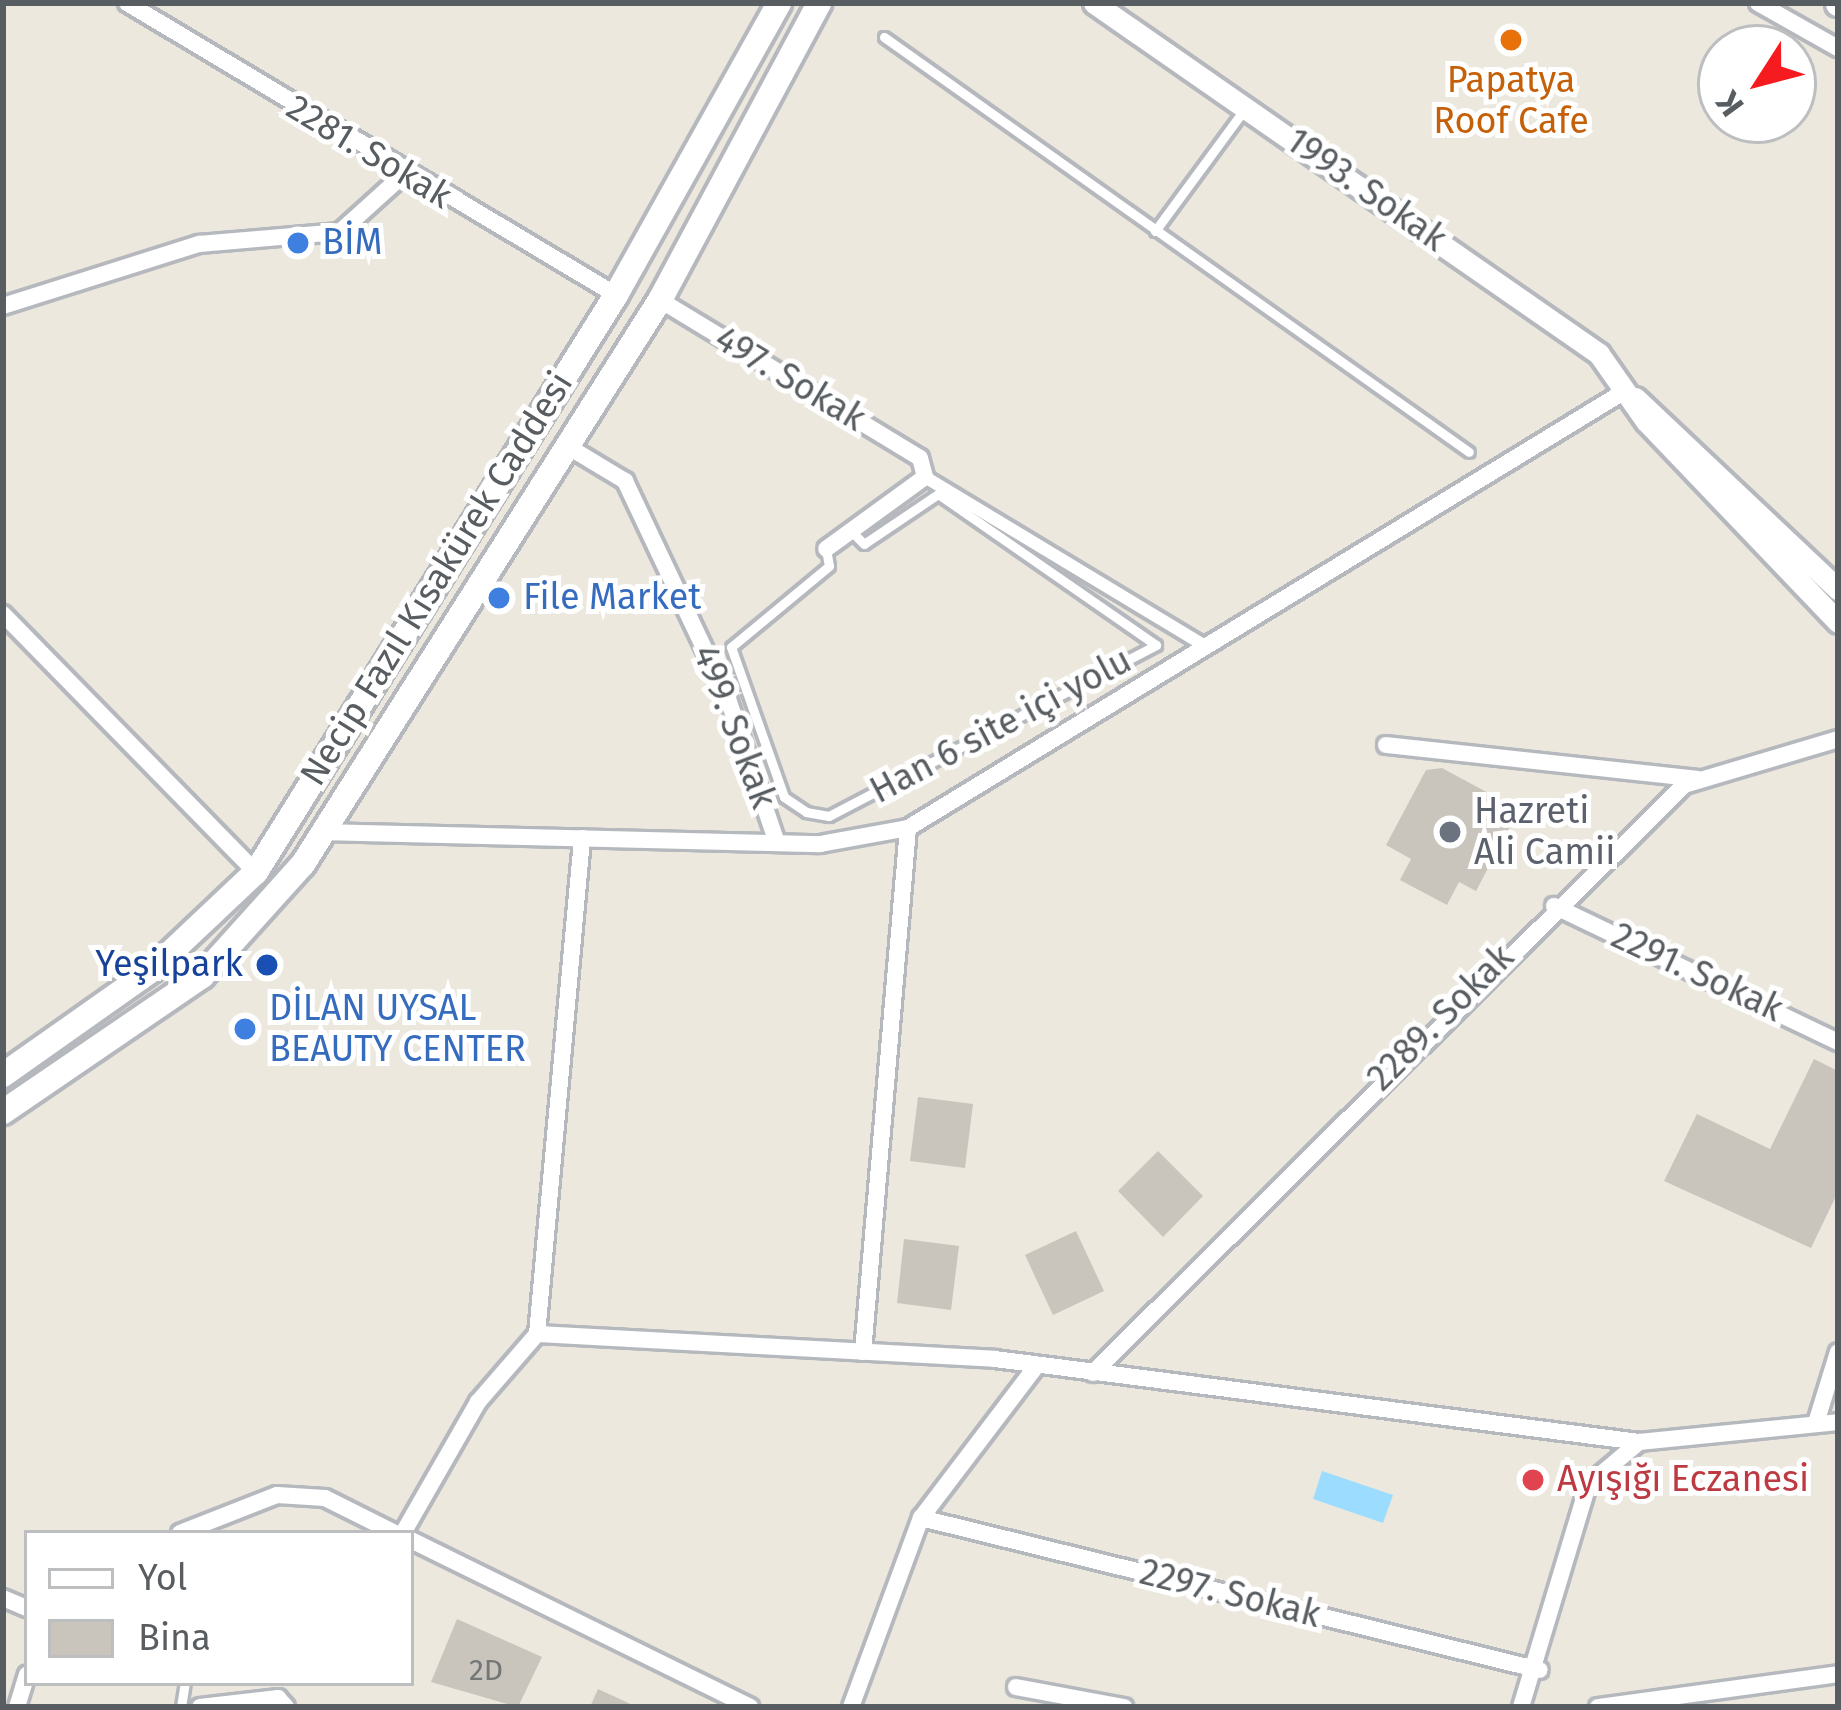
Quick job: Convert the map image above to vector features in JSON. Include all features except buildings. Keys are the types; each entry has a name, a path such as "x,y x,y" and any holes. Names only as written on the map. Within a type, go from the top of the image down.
{"main road":[{"name":"Necip Fazıl Kısakürek Caddesi","path":"3,1075 154,969 256,872 286,829 428,581 616,296 779,3"},
{"name":"Necip Fazıl Kısakürek Caddesi","path":"3,1112 202,976 321,832 660,300 819,3"},
{"path":"616,296 660,300"},
{"path":"286,829 321,832"}],"street":[{"name":"2281. Sokak","path":"127,3 403,175 616,296"},
{"name":"1993. Sokak","path":"1094,3 1599,354 1625,391 1838,622"},
{"path":"1758,3 1838,48"},
{"path":"3,306 199,244 340,232 403,175"},
{"name":"497. Sokak","path":"660,300 920,458 925,477"},
{"path":"321,832 776,840 908,828 1625,391"},
{"name":"1993. Sokak","path":"1625,391 1667,418 1838,589"},
{"name":"499. Sokak","path":"567,446 625,482 728,699 776,840"},
{"path":"826,549 925,477 1204,645"},
{"path":"3,614 256,872"},
{"name":"2289. Sokak","path":"1093,1373 1554,906 1698,779 1838,739"},
{"path":"1386,745 1698,779"},
{"path":"863,1352 908,828"},
{"path":"401,1530 478,1402 537,1334 582,838"},
{"name":"2291. Sokak","path":"1554,906 1838,1042"},
{"path":"537,1334 1037,1365 1639,1442 1838,1422"},
{"path":"1816,1424 1838,1352"},
{"path":"851,1707 921,1517 1037,1365"},
{"path":"1521,1707 1540,1670 1588,1485 1639,1442"},
{"path":"188,1530 277,1495 325,1498 393,1530"},
{"name":"2297. Sokak","path":"921,1517 1540,1670"},
{"path":"414,1541 750,1707"},
{"path":"1598,1707 1838,1674"},
{"path":"1016,1687 1124,1707"},
{"path":"200,1707 278,1698 286,1707"}],"lane":[{"path":"884,37 1469,452"},
{"path":"1155,231 1247,106"},
{"name":"Han 6 site içi yolu","path":"826,549 829,566 731,647 784,797 806,812 829,816 1156,645 938,494 864,544 851,531"}],"water":[{"path":"1322,1471 1393,1495 1383,1523 1313,1499"}],"place":[{"name":"Papatya Roof Cafe","path":"1511,40"},
{"name":"BİM","path":"298,243"},
{"name":"File Market","path":"499,598"},
{"name":"Hazreti Ali Camii","path":"1450,832"},
{"name":"Yeşilpark","path":"267,965"},
{"name":"DİLAN UYSAL BEAUTY CENTER","path":"245,1029"},
{"name":"Ayışığı Eczanesi","path":"1533,1480"}]}
